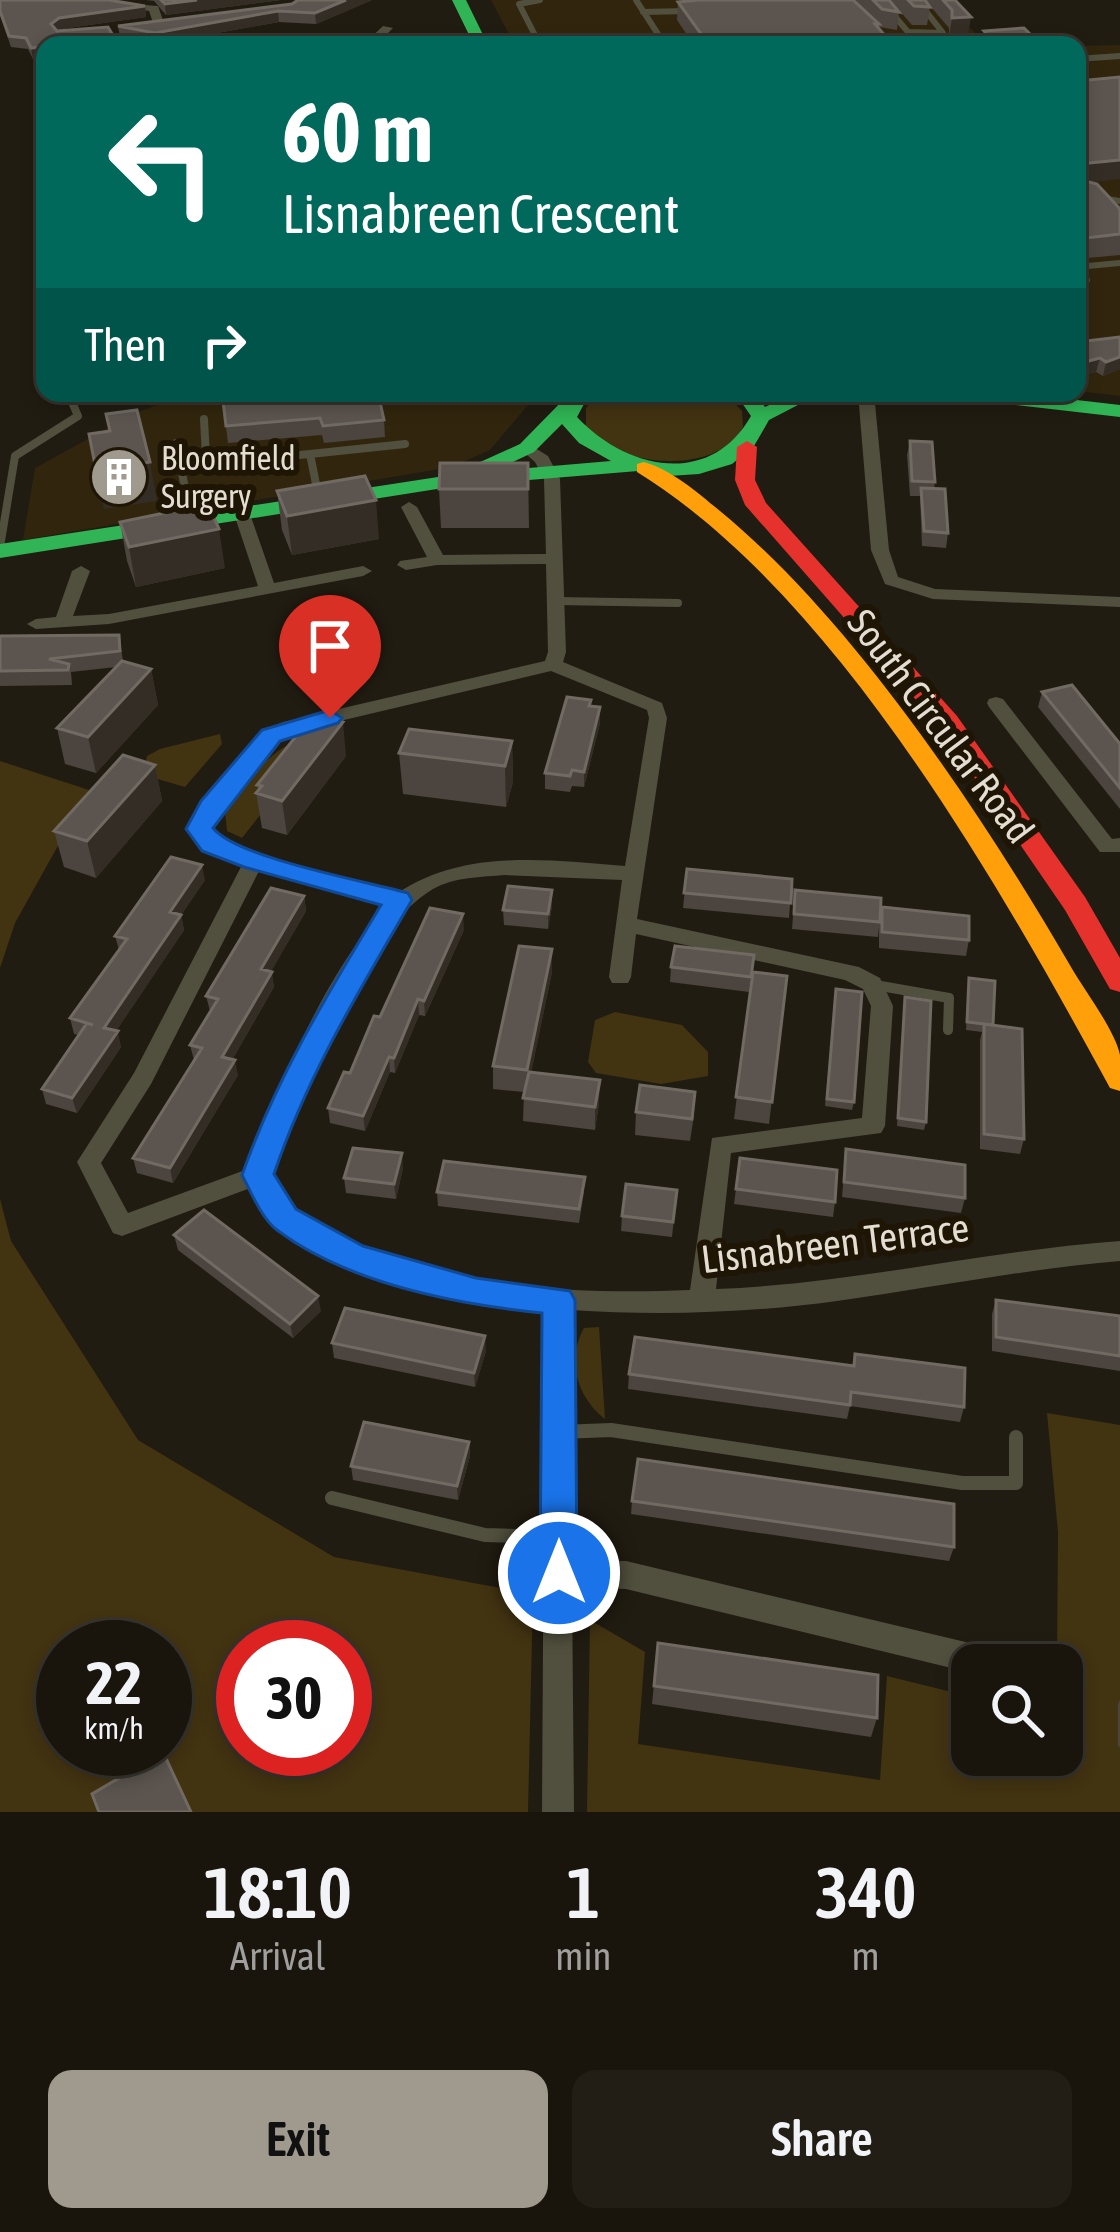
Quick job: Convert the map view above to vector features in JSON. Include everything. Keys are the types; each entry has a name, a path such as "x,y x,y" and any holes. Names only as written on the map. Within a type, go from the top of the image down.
{"main road":[{"path":"433,0 450,36"},
{"path":"459,0 477,36"},
{"path":"456,480 526,448 571,402"},
{"name":"South Circular Road","path":"573,402 567,418 572,434 586,447 690,492 727,521 874,688 968,815 1070,984 1120,1079"},
{"path":"1042,402 1120,411"},
{"path":"0,549 456,480 703,466 747,447 756,437 753,404"},
{"name":"South Circular Road","path":"747,447 745,480 756,506 948,721 1075,904 1120,982"}],"street":[{"path":"82,0 154,8 159,26"},
{"path":"138,28 179,23"},
{"path":"378,36 386,28"},
{"path":"867,402 880,550 891,580 933,594 1120,602"},
{"path":"526,448 550,473 556,601 553,665"},
{"path":"409,507 437,560"},
{"path":"242,514 267,588"},
{"path":"406,565 437,560 555,559"},
{"path":"65,624 64,611 81,571"},
{"path":"35,624 65,624 363,571"},
{"path":"398,900 254,861 212,844 199,829 211,807 271,735 283,728 553,665 655,707 658,718 620,976"},
{"path":"996,703 1114,846 1120,866"},
{"path":"254,861 143,1078 89,1162 122,1226 258,1175 278,1118 318,1034 398,900 430,881 501,868 632,874"},
{"path":"626,924 850,973 872,984 882,1006 873,1126 720,1145 702,1299"},
{"name":"Lisnabreen Terrace","path":"258,1175 285,1218 354,1257 476,1292 558,1300 795,1295 1064,1254 1120,1252"},
{"path":"558,1300 558,1812"},
{"path":"559,1573 626,1575 951,1653"}],"lane":[{"path":"535,36 519,4 540,0"},
{"path":"636,0 659,36"},
{"path":"669,0 674,12"},
{"path":"880,0 908,32 943,33 917,0"},
{"path":"643,12 691,10"},
{"path":"651,24 674,12"},
{"path":"1086,58 1120,56"},
{"path":"1086,195 1120,201"},
{"path":"1086,267 1120,263"},
{"path":"0,549 15,456 78,416 72,402"},
{"path":"204,419 206,457 222,462 405,444"},
{"path":"176,443 191,522"},
{"path":"310,454 320,502"},
{"path":"556,601 678,603"},
{"path":"872,984 949,998 947,1030"},
{"path":"559,1432 611,1430 980,1483 1016,1483 1016,1437"},
{"path":"332,1498 485,1535 559,1537"}],"shaded area":[{"path":"491,0 943,0 978,36 510,36"},
{"path":"1120,45 1120,396 1086,392 1086,46"},
{"path":"167,402 530,402 490,450 451,467 23,540 35,468 137,412"},
{"path":"592,402 733,402 742,411 743,427 719,451 702,457 647,459 610,448 586,426 586,408"},
{"path":"326,731 242,838 227,831 225,812 267,760 290,744"},
{"path":"220,734 222,744 185,787 154,778 145,766 147,756 160,749"},
{"path":"0,761 89,790 15,923 0,968"},
{"path":"615,1012 682,1025 708,1052 708,1076 661,1084 596,1073 588,1062 595,1020"},
{"path":"0,1199 11,1241 138,1440 334,1557 533,1594 528,1812 0,1812"},
{"path":"599,1327 605,1419 587,1400 575,1365 584,1328"},
{"path":"1047,1413 1120,1425 1120,1812 587,1812 590,1620 645,1652 638,1744 880,1780 887,1676 951,1692 951,1776 1083,1776 1083,1644 1057,1644 1058,1532"}],"building":[{"path":"0,0 109,0 145,6 59,18 51,24 57,31 108,27 113,36 36,36 36,47 31,48 26,38 9,36"},
{"path":"346,0 315,13 278,11 155,33 118,26 292,4"},
{"path":"853,0 885,36 703,36 678,2"},
{"path":"873,0 889,0 899,12 882,9"},
{"path":"908,0 925,0 930,7 914,6"},
{"path":"943,0 955,0 971,17 952,18"},
{"path":"1024,28 1032,36 989,36 984,31"},
{"path":"1120,77 1120,160 1086,163 1086,80"},
{"path":"1086,181 1097,184 1120,209 1120,234 1086,238"},
{"path":"1120,337 1120,357 1086,362 1086,341"},
{"path":"223,402 380,402 384,420 323,426 320,418 226,426"},
{"path":"137,410 150,462 96,470 89,434 110,431 106,414"},
{"path":"910,441 932,442 935,482 912,481"},
{"path":"440,463 528,463 528,489 439,489"},
{"path":"365,476 376,500 287,516 277,491"},
{"path":"921,488 945,489 948,533 924,531"},
{"path":"208,504 219,529 129,547 120,522"},
{"path":"119,635 120,651 49,659 69,664 68,670 0,671 0,636"},
{"path":"122,661 151,669 88,737 57,728"},
{"path":"1072,685 1120,744 1120,788 1042,692"},
{"path":"567,697 591,700 589,706 600,707 584,772 572,770 570,776 545,773"},
{"path":"320,715 343,722 282,801 256,793 262,786 257,785 309,720 314,722"},
{"path":"409,729 512,741 505,766 399,753"},
{"path":"123,755 155,765 87,841 54,831"},
{"path":"171,857 202,865 170,912 181,915 104,1028 118,1031 72,1098 42,1089 87,1023 70,1018 127,939 115,936"},
{"path":"687,869 792,879 791,903 684,893"},
{"path":"508,886 552,890 548,914 503,910"},
{"path":"271,888 304,896 261,969 272,972 222,1057 235,1060 170,1168 133,1158 202,1048 190,1045 218,999 206,996"},
{"path":"795,890 881,898 880,922 794,914"},
{"path":"882,907 969,916 969,940 882,932"},
{"path":"430,908 463,914 424,1001 418,999 363,1116 328,1108 344,1072 350,1073 374,1016 380,1017"},
{"path":"519,946 552,949 527,1070 493,1066"},
{"path":"675,946 754,955 751,977 671,967"},
{"path":"753,972 787,976 772,1102 736,1097"},
{"path":"969,978 995,981 993,1025 967,1022"},
{"path":"836,989 862,992 854,1102 827,1099"},
{"path":"905,997 931,1001 926,1122 898,1118"},
{"path":"984,1024 1022,1029 1024,1139 984,1134"},
{"path":"529,1072 600,1080 595,1107 523,1098"},
{"path":"640,1085 695,1092 692,1119 636,1112"},
{"path":"353,1148 402,1153 394,1184 344,1178"},
{"path":"846,1149 965,1165 965,1198 844,1182"},
{"path":"740,1158 837,1170 835,1202 736,1189"},
{"path":"444,1161 585,1177 579,1209 437,1192"},
{"path":"626,1184 677,1190 673,1222 622,1216"},
{"path":"204,1210 318,1296 290,1324 174,1235"},
{"path":"996,1300 1120,1316 1120,1356 996,1337"},
{"path":"345,1308 485,1336 474,1373 332,1343"},
{"path":"635,1337 854,1366 855,1354 965,1368 964,1407 851,1392 850,1405 629,1374"},
{"path":"364,1422 469,1442 457,1486 351,1466"},
{"path":"638,1459 954,1504 954,1547 632,1501"},
{"path":"658,1643 878,1675 877,1718 654,1686"},
{"path":"122,1776 174,1776 191,1812 99,1812 92,1794"}],"traffic: fast":[{"path":"459,0 477,36"},
{"path":"575,402 567,418 586,438 639,465 669,470 699,468 725,459 747,442 761,416 751,402"},
{"path":"761,416 791,402"},
{"path":"1042,402 1120,411"},
{"path":"474,472 527,448 570,404"},
{"path":"0,551 456,480 633,466"}],"traffic: slow":[{"path":"644,468 698,504 745,545 872,691 986,852 1120,1080"}],"traffic: jam":[{"path":"747,447 745,480 756,505 948,721 1075,904 1120,982"}],"place":[{"name":"Bloomfield Surgery","path":"119,477"}],"route":[{"path":"330,718 271,735 211,807 199,829 212,844 254,861 398,900 318,1034 278,1118 258,1175 285,1218 354,1257 476,1292 558,1300 559,1573"}]}
